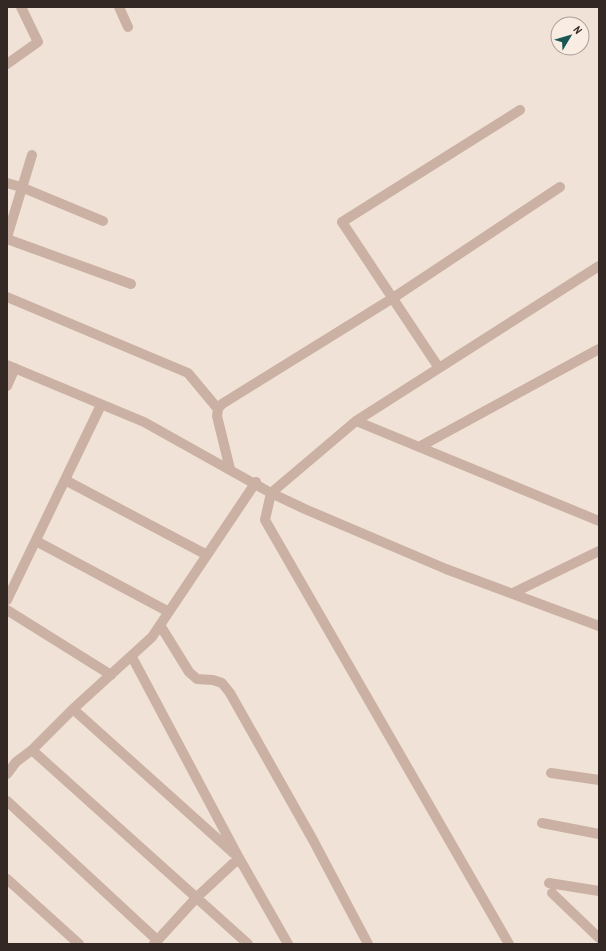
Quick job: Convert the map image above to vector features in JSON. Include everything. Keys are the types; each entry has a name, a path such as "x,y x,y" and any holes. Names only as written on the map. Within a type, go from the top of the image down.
{"street":[{"path":"7,64 38,42 21,7"},
{"path":"119,7 128,27"},
{"path":"439,368 342,222 520,110"},
{"path":"32,155 7,238 131,284"},
{"path":"7,183 22,187 103,221"},
{"path":"230,469 217,416 218,409 222,404 393,298 560,187"},
{"path":"510,944 264,520 271,493 356,421 599,266"},
{"path":"7,297 188,373 218,409"},
{"path":"419,447 599,349"},
{"path":"7,386 11,367 144,422 256,482 271,493 308,510 446,568 599,626"},
{"path":"7,600 101,405"},
{"path":"356,421 599,521"},
{"path":"65,480 207,555"},
{"path":"7,774 16,762 32,750 73,709 132,657 152,637 256,482"},
{"path":"36,541 169,612"},
{"path":"513,593 599,551"},
{"path":"7,610 111,675"},
{"path":"160,625 189,672 197,679 213,680 222,683 230,693 313,840 368,944"},
{"path":"132,657 239,858 288,944"},
{"path":"73,709 239,858"},
{"path":"32,750 197,897 243,942"},
{"path":"551,773 599,780"},
{"path":"7,801 155,942 197,897 239,858"},
{"path":"542,823 599,834"},
{"path":"7,879 79,944"},
{"path":"549,882 599,891"},
{"path":"552,893 599,938"}]}
